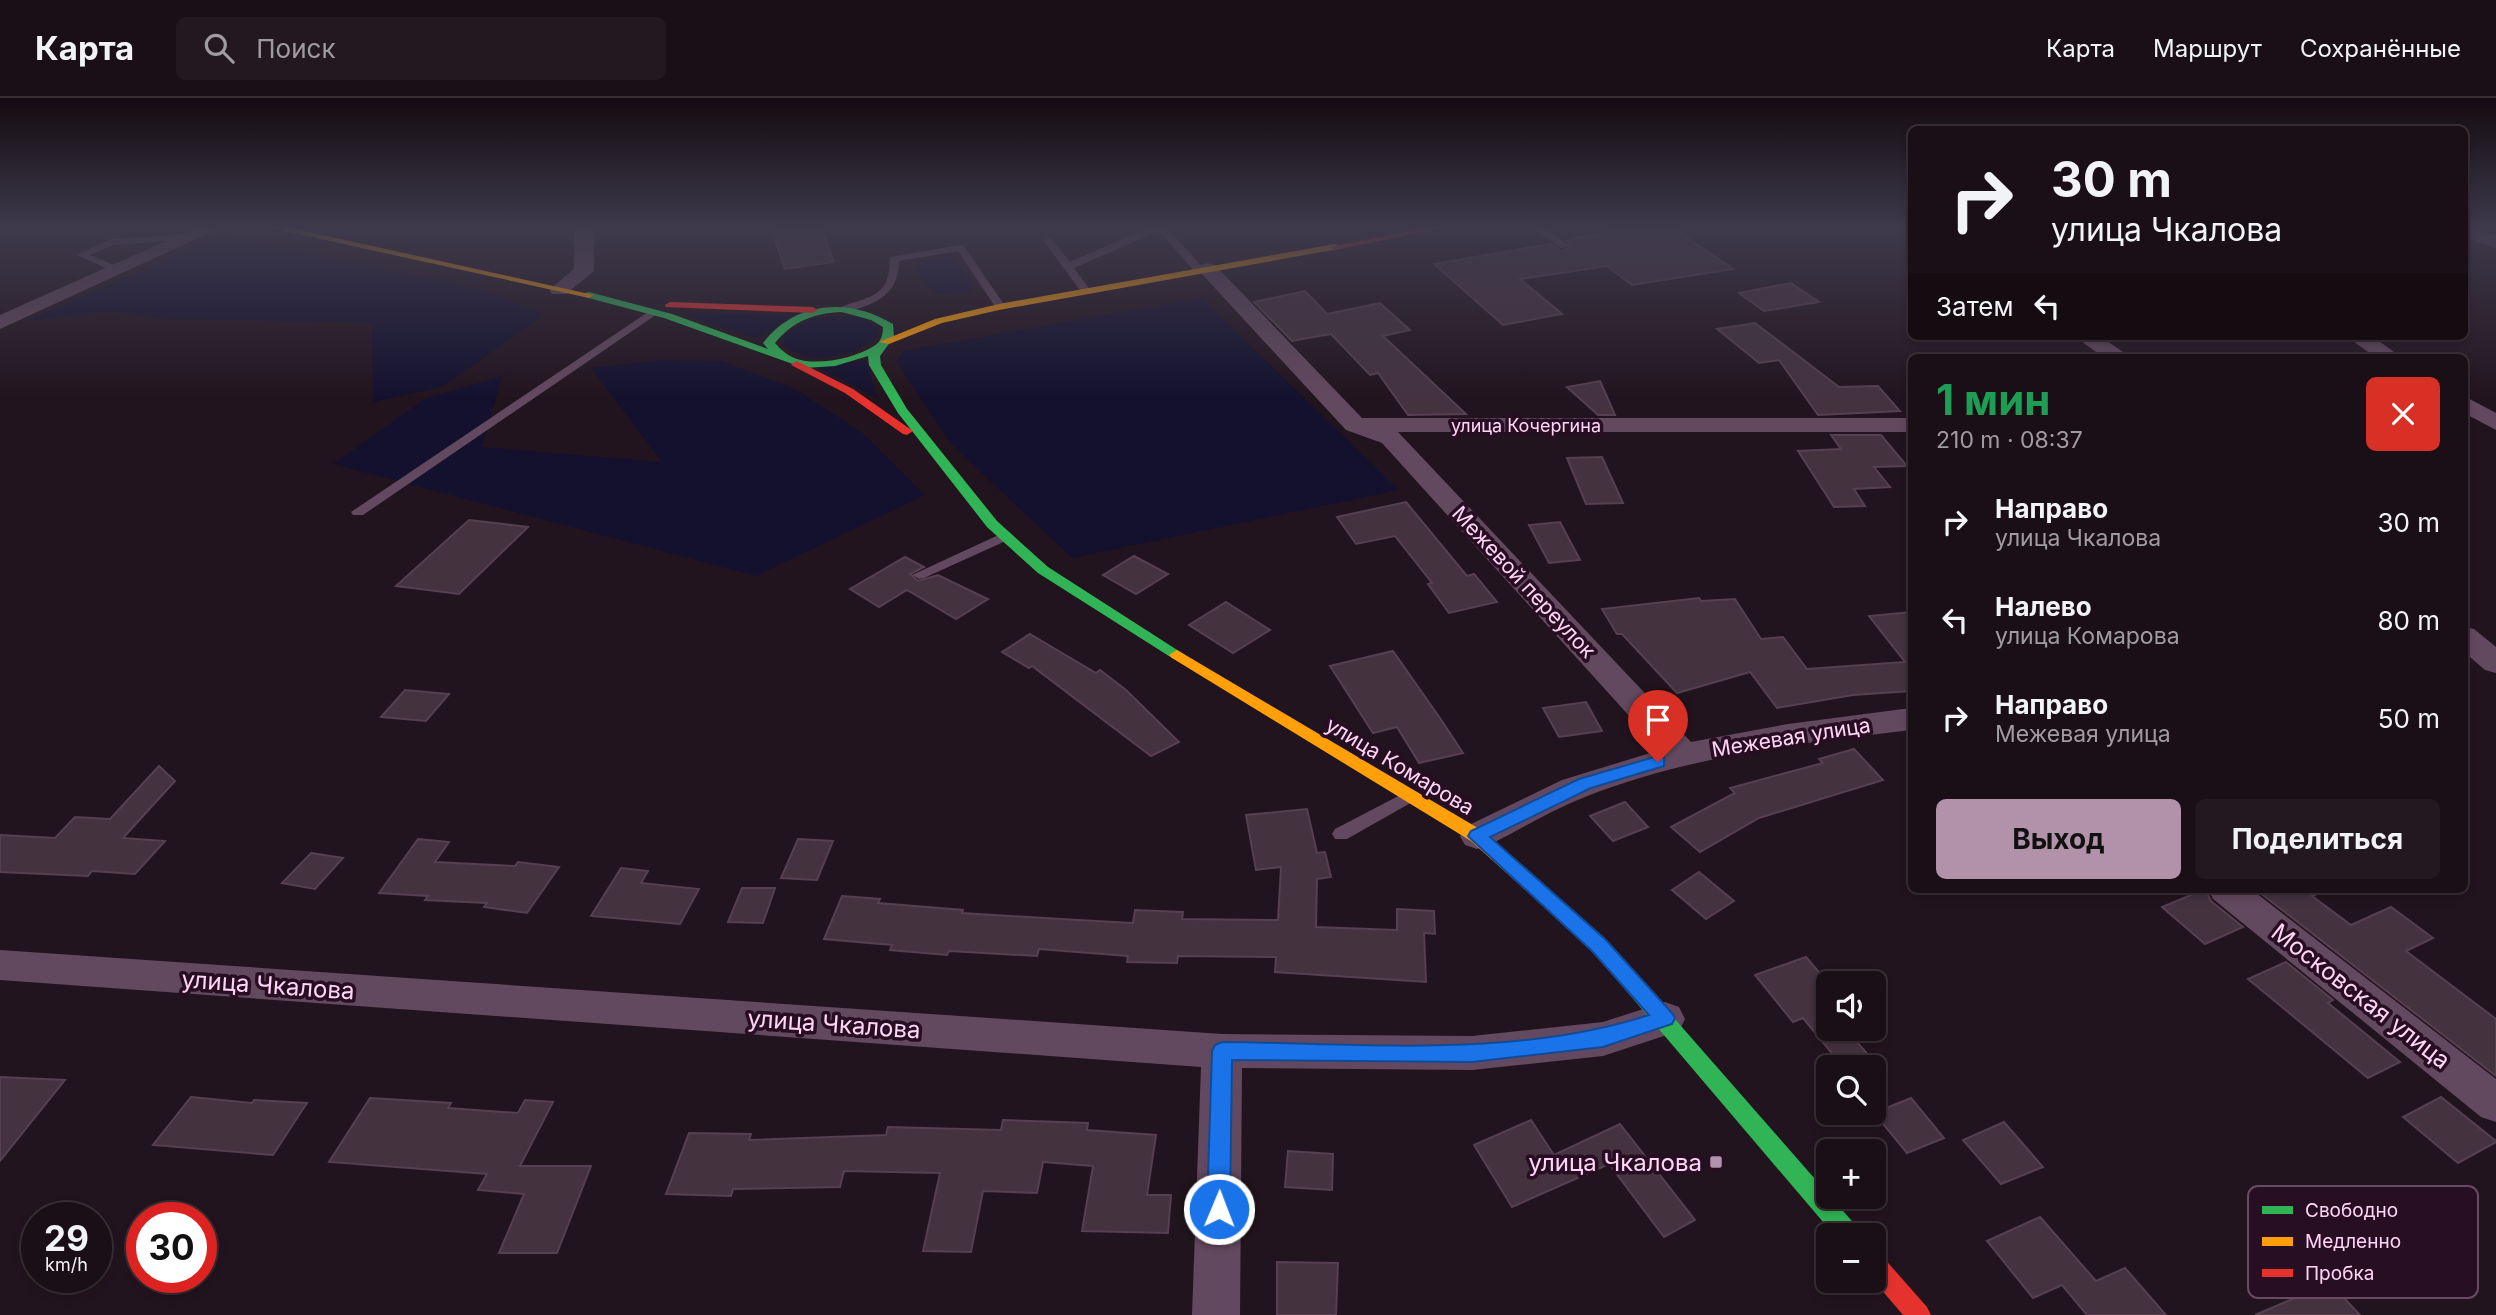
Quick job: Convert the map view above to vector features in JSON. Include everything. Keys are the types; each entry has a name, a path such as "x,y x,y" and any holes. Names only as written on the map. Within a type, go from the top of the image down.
{"main road":[{"path":"535,285 612,300 785,359 886,414 935,454"},
{"path":"920,308 998,303 1121,285"},
{"path":"935,454 902,410 875,365 881,345 889,326 883,319 841,310 780,326 769,343 785,359 828,364 849,360 881,345 939,321 1053,296"},
{"path":"612,300 841,310 895,309"},
{"name":"улица Комарова","path":"935,454 1005,536 1043,570 1408,797 1477,836 1599,945 1665,1018 1839,1223"},
{"path":"1886,1278 1919,1315"}],"street":[{"path":"0,323 84,285"},
{"path":"559,290 566,285"},
{"path":"1218,285 1355,425"},
{"path":"2091,340 2114,354"},
{"path":"2363,340 2385,354"},
{"path":"2468,406 2496,423"},
{"name":"улица Кочергина","path":"1355,425 1908,425"},
{"name":"Межевой переулок","path":"1355,425 1391,438 1683,754"},
{"path":"2468,432 2496,433"},
{"name":"Межевая улица","path":"1477,836 1585,783 1683,754 1837,727 1908,719"},
{"name":"Московская улица","path":"2231,893 2496,1104"},
{"name":"улица Чкалова","path":"0,965 1222,1051 1472,1053 1603,1038 1665,1018"},
{"path":"1216,1315 1222,1051"}],"lane":[{"path":"841,310 881,298 891,285"},
{"path":"986,285 998,303"},
{"path":"1081,285 1086,291"},
{"path":"358,512 655,313"},
{"path":"919,575 1005,536"},
{"path":"1341,834 1408,797"}],"shaded area":[{"path":"110,285 456,285 481,290 545,314 442,387 373,402 372,322 166,319 108,311 27,321"},
{"path":"928,285 971,285 972,292 937,294"},
{"path":"1201,298 1399,490 1072,558 950,443 897,362 903,351"},
{"path":"687,314 790,316 759,339 689,317"},
{"path":"857,316 878,328 877,336 845,354 806,356 784,346 784,335 813,318"},
{"path":"661,360 722,361 797,390 865,435 925,495 756,576 333,464 426,398 502,376 482,447 662,462 591,368"},
{"path":"866,360 877,398 818,367"}],"building":[{"path":"1458,285 1527,285 1562,314 1503,325"},
{"path":"1794,285 1819,302 1764,311 1739,293"},
{"path":"1305,291 1327,314 1380,303 1410,330 1383,336 1466,414 1408,415 1378,373 1370,375 1331,334 1292,341 1254,302"},
{"path":"1755,323 1839,387 1878,386 1900,411 1818,415 1779,360 1759,363 1717,329"},
{"path":"1600,381 1615,415 1598,415 1567,387"},
{"path":"1831,435 1881,435 1907,466 1874,467 1890,487 1854,489 1865,506 1834,507 1798,451 1841,449"},
{"path":"1602,457 1623,503 1586,504 1567,458"},
{"path":"1406,502 1467,576 1474,574 1497,602 1449,613 1428,584 1432,583 1395,536 1356,544 1337,517"},
{"path":"469,520 528,527 459,594 396,586"},
{"path":"1560,522 1580,560 1549,563 1529,525"},
{"path":"1134,556 1168,574 1136,594 1103,575"},
{"path":"905,557 924,567 910,574 918,581 938,575 988,599 956,619 907,590 879,607 850,589"},
{"path":"1699,598 1701,601 1735,599 1761,639 1783,637 1807,669 1905,662 1869,616 1908,612 1908,691 1853,695 1777,708 1750,672 1677,693 1622,634 1617,634 1602,609"},
{"path":"1226,602 1270,630 1233,653 1189,625"},
{"path":"1030,634 1096,673 1100,670 1126,690 1179,742 1151,756 1032,666 1029,668 1002,652"},
{"path":"1393,651 1463,753 1419,763 1397,727 1373,733 1330,666"},
{"path":"405,690 449,694 426,721 381,717"},
{"path":"1586,702 1602,731 1559,737 1543,708"},
{"path":"1854,749 1883,780 1759,818 1700,852 1671,827 1735,793 1730,788 1823,763 1819,759"},
{"path":"159,766 175,781 123,838 165,841 135,874 92,871 88,876 0,872 0,835 55,838 75,817 110,819"},
{"path":"1625,802 1648,827 1613,841 1590,816"},
{"path":"1307,809 1317,853 1325,852 1331,877 1317,879 1316,927 1397,930 1397,909 1434,911 1435,934 1424,933 1426,982 1275,972 1276,957 1178,956 1177,963 1127,962 1128,956 1039,949 1037,956 949,951 947,955 890,950 892,945 824,939 842,896 880,899 878,903 963,910 962,913 1078,920 1133,923 1135,910 1183,912 1182,919 1278,920 1281,867 1256,870 1246,815"},
{"path":"418,839 449,842 435,862 515,866 518,862 559,867 527,913 484,907 487,903 425,900 428,896 379,893"},
{"path":"798,839 833,841 817,880 781,878"},
{"path":"311,853 343,858 315,889 282,883"},
{"path":"621,868 648,871 641,883 699,889 680,924 591,916"},
{"path":"1699,872 1734,901 1706,919 1672,890"},
{"path":"742,888 775,888 763,923 728,922"},
{"path":"2195,893 2207,893 2211,901 2243,927 2205,944 2162,907"},
{"path":"2260,893 2319,893 2312,896 2351,925 2391,907 2433,938 2406,951 2496,1019 2496,1076"},
{"path":"1806,957 1818,971 1816,1034 1803,1018 1793,1022 1755,975"},
{"path":"2286,962 2333,1000 2328,1003 2400,1062 2368,1078 2248,979"},
{"path":"1822,1041 1856,1041 1868,1055 1833,1055"},
{"path":"0,1077 65,1080 0,1161"},
{"path":"191,1097 252,1103 254,1100 307,1103 273,1155 153,1145"},
{"path":"2441,1097 2496,1142 2458,1163 2403,1117"},
{"path":"370,1098 451,1103 448,1108 518,1113 525,1100 553,1102 520,1166 591,1166 557,1253 499,1253 524,1194 478,1190 487,1174 329,1162"},
{"path":"1911,1098 1944,1138 1907,1153 1884,1125 1886,1108"},
{"path":"1003,1120 1088,1123 1087,1130 1156,1135 1147,1195 1171,1195 1168,1233 1082,1231 1093,1166 1043,1162 1037,1193 983,1191 971,1252 923,1251 940,1173 844,1171 840,1187 733,1189 731,1196 666,1194 689,1133 751,1134 749,1140 886,1135 888,1127 1001,1130"},
{"path":"1531,1120 1554,1155 1620,1124 1695,1220 1664,1237 1609,1164 1512,1207 1474,1145"},
{"path":"2004,1122 2043,1167 2001,1184 1963,1140"},
{"path":"1288,1151 1333,1154 1332,1190 1285,1187"},
{"path":"2040,1217 2096,1281 2125,1268 2166,1315 2087,1315 2062,1285 2033,1298 1987,1241"},
{"path":"1277,1262 1338,1263 1336,1315 1277,1315"},
{"path":"2295,1298 2344,1298 2360,1315 2255,1315"}],"traffic: fast":[{"path":"589,295 668,316 780,357"},
{"path":"877,349 850,359 804,364 779,354 769,343 793,320 808,313 825,310 859,312 875,317 889,326 888,337 874,356 875,365 902,410 992,524 1043,570 1177,655"},
{"path":"1596,942 1839,1223"}],"traffic: slow":[{"path":"541,285 589,295"},
{"path":"885,342 939,321 999,307 1123,285"},
{"path":"1177,655 1477,836 1596,942"}],"traffic: jam":[{"path":"670,305 813,310"},
{"path":"797,364 849,391 907,431"},
{"path":"1886,1278 1919,1315"}],"place":[{"name":"улица Чкалова","path":"1716,1162"}],"route":[{"path":"1219,1209 1222,1051 1472,1053 1603,1038 1665,1018 1599,945 1477,836 1585,783 1658,762"}]}
